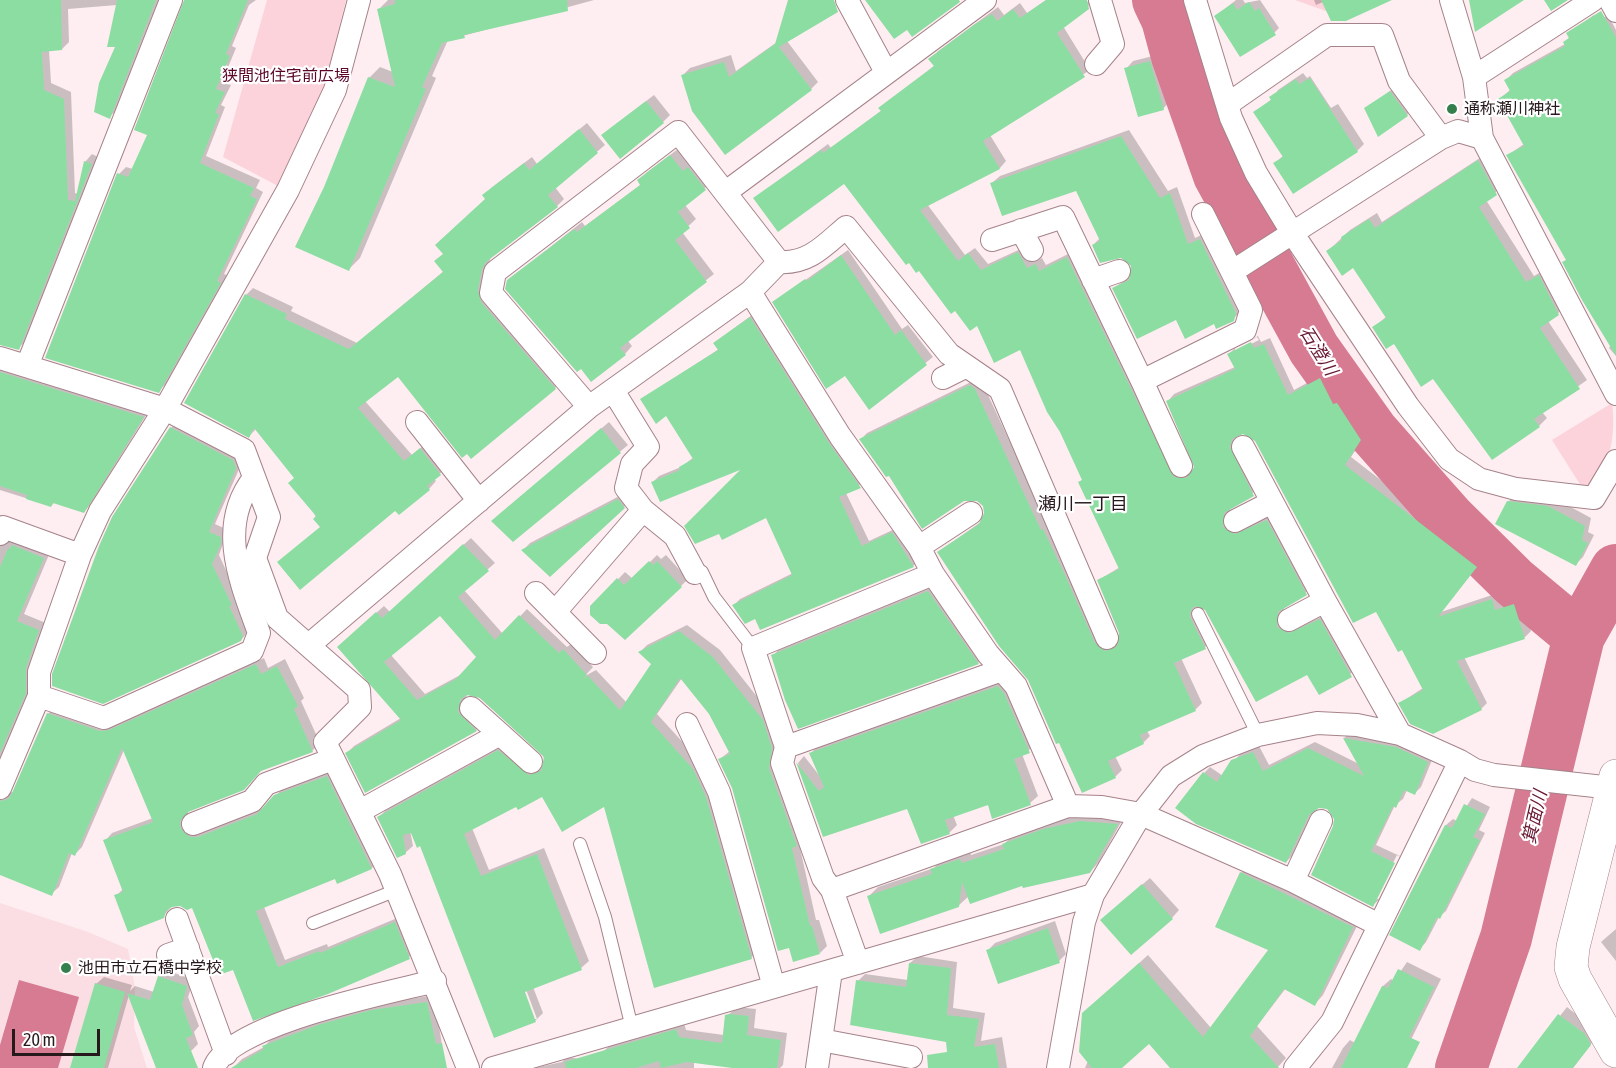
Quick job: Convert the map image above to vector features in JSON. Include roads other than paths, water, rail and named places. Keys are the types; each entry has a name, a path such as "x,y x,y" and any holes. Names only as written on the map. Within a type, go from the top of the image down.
{"street":[{"path":"27,366 171,0"},
{"path":"0,788 39,696 39,672 80,555 100,512 165,409 288,190 335,90 359,0"},
{"path":"848,0 885,72"},
{"path":"726,192 985,0"},
{"path":"1096,64 1113,44 1100,0"},
{"path":"1196,0 1231,118 1289,237 1408,406 1449,459 1479,479 1516,489 1594,498 1616,461"},
{"path":"1451,0 1474,77 1482,138 1616,394"},
{"path":"1474,77 1593,0"},
{"path":"1610,0 1616,11"},
{"path":"1228,104 1328,35 1382,35 1399,81 1441,138"},
{"path":"1237,269 1441,138 1458,131 1482,138"},
{"path":"590,407 491,293 495,272 678,132 779,262 793,263 806,260 846,227 949,354 1000,389 1043,515 1107,638"},
{"path":"1142,381 1172,353 1245,330 1251,310 1237,269 1203,214"},
{"path":"992,240 1063,217 1181,466"},
{"path":"1022,230 1032,250"},
{"path":"309,645 590,407 614,392 750,292 779,262"},
{"path":"1093,280 1119,271"},
{"path":"750,292 840,436 919,547 933,574 1016,686 1068,806"},
{"path":"0,358 165,409 244,450 269,517 255,558 277,618 359,690 360,707 325,742 397,890 468,1068"},
{"path":"943,378 965,367"},
{"path":"614,392 648,447 632,464 626,488 643,510 675,536 695,573"},
{"path":"417,422 479,501"},
{"path":"1243,447 1325,601 1400,734"},
{"path":"39,696 104,718 252,651 259,633 238,575 233,548 236,517 244,492 254,478"},
{"path":"1235,521 1272,502"},
{"path":"555,612 643,510"},
{"path":"919,547 971,513"},
{"path":"0,534 3,527 80,555"},
{"path":"858,963 832,890 823,878 782,763 786,747 753,648 933,574"},
{"path":"536,592 595,653"},
{"path":"1289,620 1325,601"},
{"path":"786,747 1002,670"},
{"path":"471,708 531,762"},
{"path":"1058,1068 1084,922 1093,895 1141,814 1171,776 1203,756 1258,735 1317,723 1358,725 1400,734 1475,770 1494,775 1608,783 1573,947 1571,967 1575,979 1616,1051"},
{"path":"687,724 718,792 774,987"},
{"path":"360,811 500,734"},
{"path":"194,824 252,801 266,784 333,759"},
{"path":"1295,1068 1332,1022 1460,761"},
{"path":"832,890 1068,806 1102,807 1141,814 1293,882 1379,925"},
{"path":"1293,882 1322,821"},
{"path":"493,1068 1093,895"},
{"path":"177,919 178,952 220,1061 258,1032 284,1020 435,981"},
{"path":"817,1068 831,970"},
{"path":"821,1040 911,1057"}],"lane":[{"path":"695,573 702,572 714,597 753,648"},
{"path":"1198,614 1258,735"},
{"path":"580,844 604,917 632,1028"},
{"path":"313,923 397,890"}],"waterway":[{"name":"石澄川","path":"1158,0 1167,19 1177,56 1219,175 1314,349 1373,432 1449,518 1514,582 1579,636"},
{"name":"箕面川","path":"1461,1068 1506,938 1579,636 1616,570"}],"place":[{"name":"通称瀬川神社","path":"1452,109"},
{"name":"池田市立石橋中学校","path":"66,968"}],"district":[{"name":"瀬川一丁目","path":"1083,504"}],"park label":[{"name":"狭間池住宅前広場","path":"286,76"}]}
